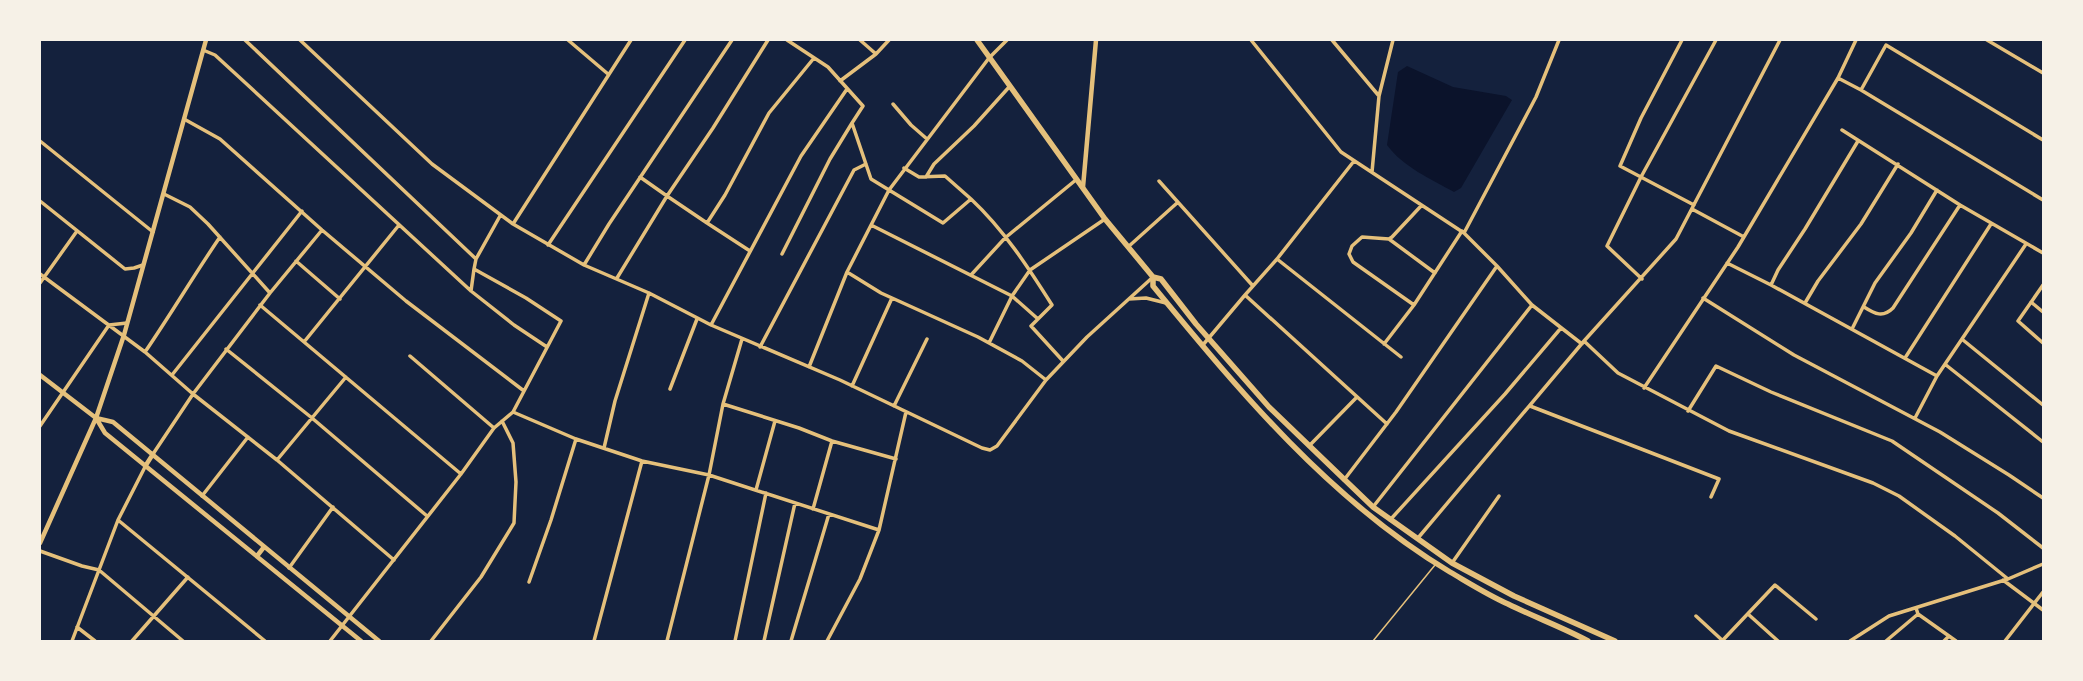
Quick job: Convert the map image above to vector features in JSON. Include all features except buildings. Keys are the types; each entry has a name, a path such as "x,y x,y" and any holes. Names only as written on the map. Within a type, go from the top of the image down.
{"main road":[{"path":"977,40 1127,248 1153,277 1161,279 1196,324 1269,407 1344,480 1373,507 1452,563 1514,596 1615,641"},
{"path":"1153,277 1153,286 1202,346 1257,408 1333,486 1436,564 1506,603 1588,641"}],"street":[{"path":"40,543 96,418 124,335 206,40"},
{"path":"245,40 476,258"},
{"path":"300,40 432,164 500,216 548,245 584,266 617,278 649,293 697,319 852,386 982,448 990,450 997,446 1046,380 1063,361 1153,277"},
{"path":"568,40 608,74"},
{"path":"513,224 631,40"},
{"path":"548,245 685,40"},
{"path":"584,266 640,177 732,40"},
{"path":"617,278 667,196 713,128 768,40"},
{"path":"782,254 830,159 862,106 828,67 787,40"},
{"path":"860,40 876,54"},
{"path":"840,81 876,54 889,40"},
{"path":"809,367 847,272 889,190 904,168 990,58 1007,40"},
{"path":"1083,187 1096,40"},
{"path":"1251,40 1341,152 1421,206 1463,232 1497,266 1532,305 1561,328 1583,342 1618,373 1688,411 1729,431 1873,483 1899,496 1955,536 2008,579"},
{"path":"1332,40 1379,96"},
{"path":"1372,172 1379,96 1393,40"},
{"path":"1384,344 1414,305 1463,232 1536,97 1559,40"},
{"path":"1682,40 1641,118 1620,166 1744,237"},
{"path":"1642,279 1607,246 1641,178 1716,40"},
{"path":"1418,538 1583,342 1642,279 1676,239 1780,40"},
{"path":"1644,388 1744,237 1838,78 1856,40"},
{"path":"1987,40 2043,74"},
{"path":"1861,90 1886,45 2043,140"},
{"path":"203,50 215,55 471,291 514,325 547,347"},
{"path":"707,223 725,194 769,113 814,58"},
{"path":"1838,78 1861,90 2043,200"},
{"path":"926,177 937,160 974,126 1010,86"},
{"path":"711,325 801,156 847,89"},
{"path":"893,104 910,125 927,140"},
{"path":"184,120 220,139 322,230 406,301 524,391"},
{"path":"852,123 871,179 943,223 971,199"},
{"path":"1842,130 1898,164 1960,205 2043,253"},
{"path":"40,141 153,232"},
{"path":"1772,285 1778,270 1805,229 1858,141"},
{"path":"1202,346 1277,259 1354,160"},
{"path":"760,346 854,170 866,164"},
{"path":"1805,303 1818,281 1861,224 1898,164"},
{"path":"904,168 919,177 948,178 995,222 1005,238 1030,270 1052,305 1031,326 1063,361"},
{"path":"640,177 750,251"},
{"path":"971,275 1005,238 1077,179"},
{"path":"1159,181 1177,203 1253,286"},
{"path":"1852,329 1875,283 1911,233 1938,190"},
{"path":"164,194 190,208 220,237 252,275 270,293"},
{"path":"40,201 125,268 134,268 143,265"},
{"path":"1127,248 1177,203"},
{"path":"1864,307 1878,315 1886,314 1893,308 1960,205"},
{"path":"1389,239 1421,206"},
{"path":"172,375 302,211"},
{"path":"471,291 476,258 500,216"},
{"path":"989,343 1012,296 1030,270 1105,219"},
{"path":"1905,358 1992,224"},
{"path":"304,342 400,225"},
{"path":"871,225 1012,296 1038,319"},
{"path":"72,641 118,520 146,465 193,394 260,305 322,230"},
{"path":"40,284 77,231"},
{"path":"145,352 177,304 186,286 220,237"},
{"path":"1414,305 1350,259 1349,254 1352,246 1362,237 1389,239 1435,273"},
{"path":"1915,418 1937,376 1946,365 2026,244"},
{"path":"1277,259 1401,357"},
{"path":"296,261 340,298"},
{"path":"1727,263 1772,285 1937,376"},
{"path":"1344,480 1387,424 1497,266"},
{"path":"330,641 461,474 494,428 513,412 561,321 526,298 474,269"},
{"path":"847,272 892,298 989,343 1022,361 1046,380"},
{"path":"40,274 124,335 193,394 277,460 394,560"},
{"path":"2043,285 2018,321 2043,343"},
{"path":"604,448 615,401 649,293"},
{"path":"1245,295 1356,398 1387,424"},
{"path":"852,386 892,298"},
{"path":"1129,299 1146,298 1167,304"},
{"path":"1703,298 1794,354 1915,418 2009,475 2043,498"},
{"path":"2031,302 2043,312"},
{"path":"260,305 461,474"},
{"path":"1373,507 1532,305"},
{"path":"670,389 697,319"},
{"path":"40,426 109,325 127,323"},
{"path":"1390,520 1504,394 1561,328"},
{"path":"667,641 709,475 723,404 742,338"},
{"path":"894,406 927,339"},
{"path":"1962,340 2043,405"},
{"path":"226,350 312,418 427,516"},
{"path":"410,356 494,428"},
{"path":"1946,365 2043,442"},
{"path":"1688,411 1716,366 1771,392 1892,441 1998,513 2043,548"},
{"path":"40,375 96,418 105,433 361,641"},
{"path":"277,460 346,376"},
{"path":"1309,446 1356,398"},
{"path":"723,404 775,420 832,441 896,459"},
{"path":"1530,406 1719,479 1711,497"},
{"path":"513,412 576,438 642,461 709,475 879,530"},
{"path":"827,641 860,579 879,530 906,412"},
{"path":"96,418 113,422 379,641"},
{"path":"756,490 775,420"},
{"path":"431,641 481,577 514,523 516,482 513,443 502,421"},
{"path":"202,496 248,437"},
{"path":"529,582 551,520 576,438"},
{"path":"813,509 832,441"},
{"path":"594,641 642,461"},
{"path":"735,641 766,493"},
{"path":"1452,563 1499,496"},
{"path":"764,641 795,503"},
{"path":"289,568 333,507"},
{"path":"791,641 829,514"},
{"path":"118,520 265,641"},
{"path":"257,556 264,547"},
{"path":"40,551 82,566 99,570 183,641"},
{"path":"1850,641 1888,616 1916,608 1934,600 2008,579 2043,564"},
{"path":"132,641 188,577"},
{"path":"2003,580 2043,610"},
{"path":"1696,616 1723,641 1776,585 1816,619"},
{"path":"2005,641 2043,592"},
{"path":"1916,608 1918,614 1956,641"},
{"path":"1748,614 1778,641"},
{"path":"1886,641 1918,614"},
{"path":"77,626 95,641"},
{"path":"1944,641 1949,636"}],"lane":[{"path":"1373,641 1436,564"}],"water":[{"path":"1407,66 1453,87 1506,96 1512,100 1461,188 1454,192 1409,166 1387,145 1398,72"}]}
